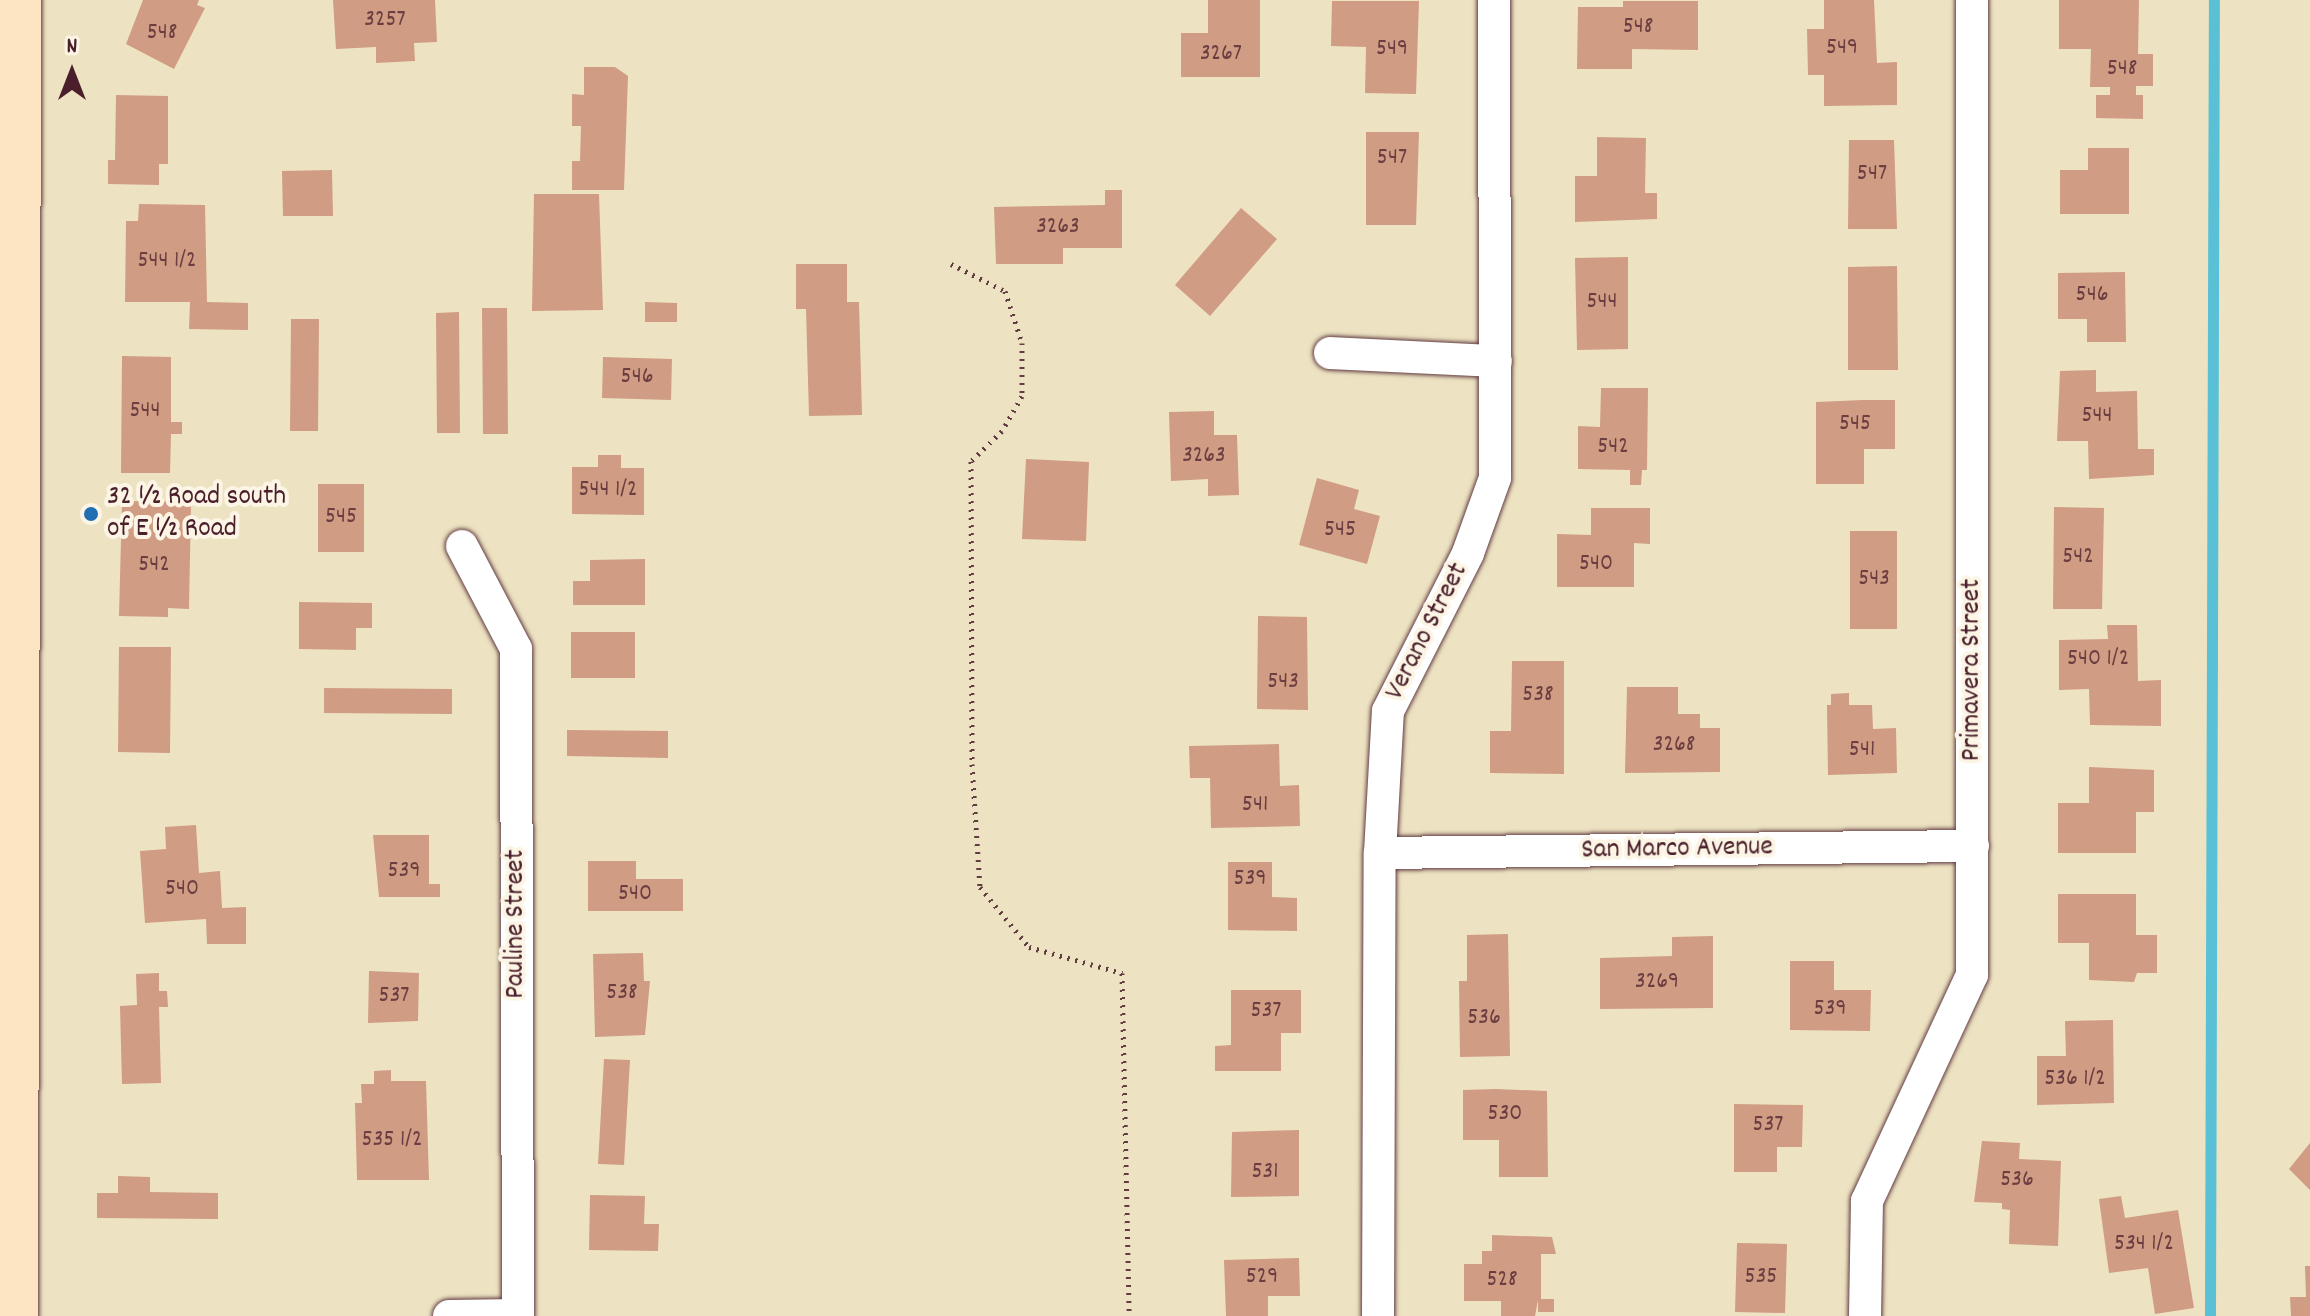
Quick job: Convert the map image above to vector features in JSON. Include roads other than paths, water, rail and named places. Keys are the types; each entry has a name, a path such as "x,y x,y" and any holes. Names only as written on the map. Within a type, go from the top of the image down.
{"street":[{"path":"16,1316 19,0"},
{"name":"Verano Street","path":"1378,1316 1380,853 1388,711 1468,553 1495,478 1494,0"},
{"name":"Primavera Street","path":"1865,1316 1867,1201 1972,975 1972,0"},
{"path":"1330,353 1496,361"},
{"name":"Pauline Street","path":"462,546 516,649 518,1316"},
{"name":"San Marco Avenue","path":"1380,853 1973,846"},
{"path":"449,1316 518,1316"}],"waterway":[{"path":"2210,1316 2214,0"}],"place":[{"name":"32 ½ Road south of E ½ Road","path":"91,514"}]}
